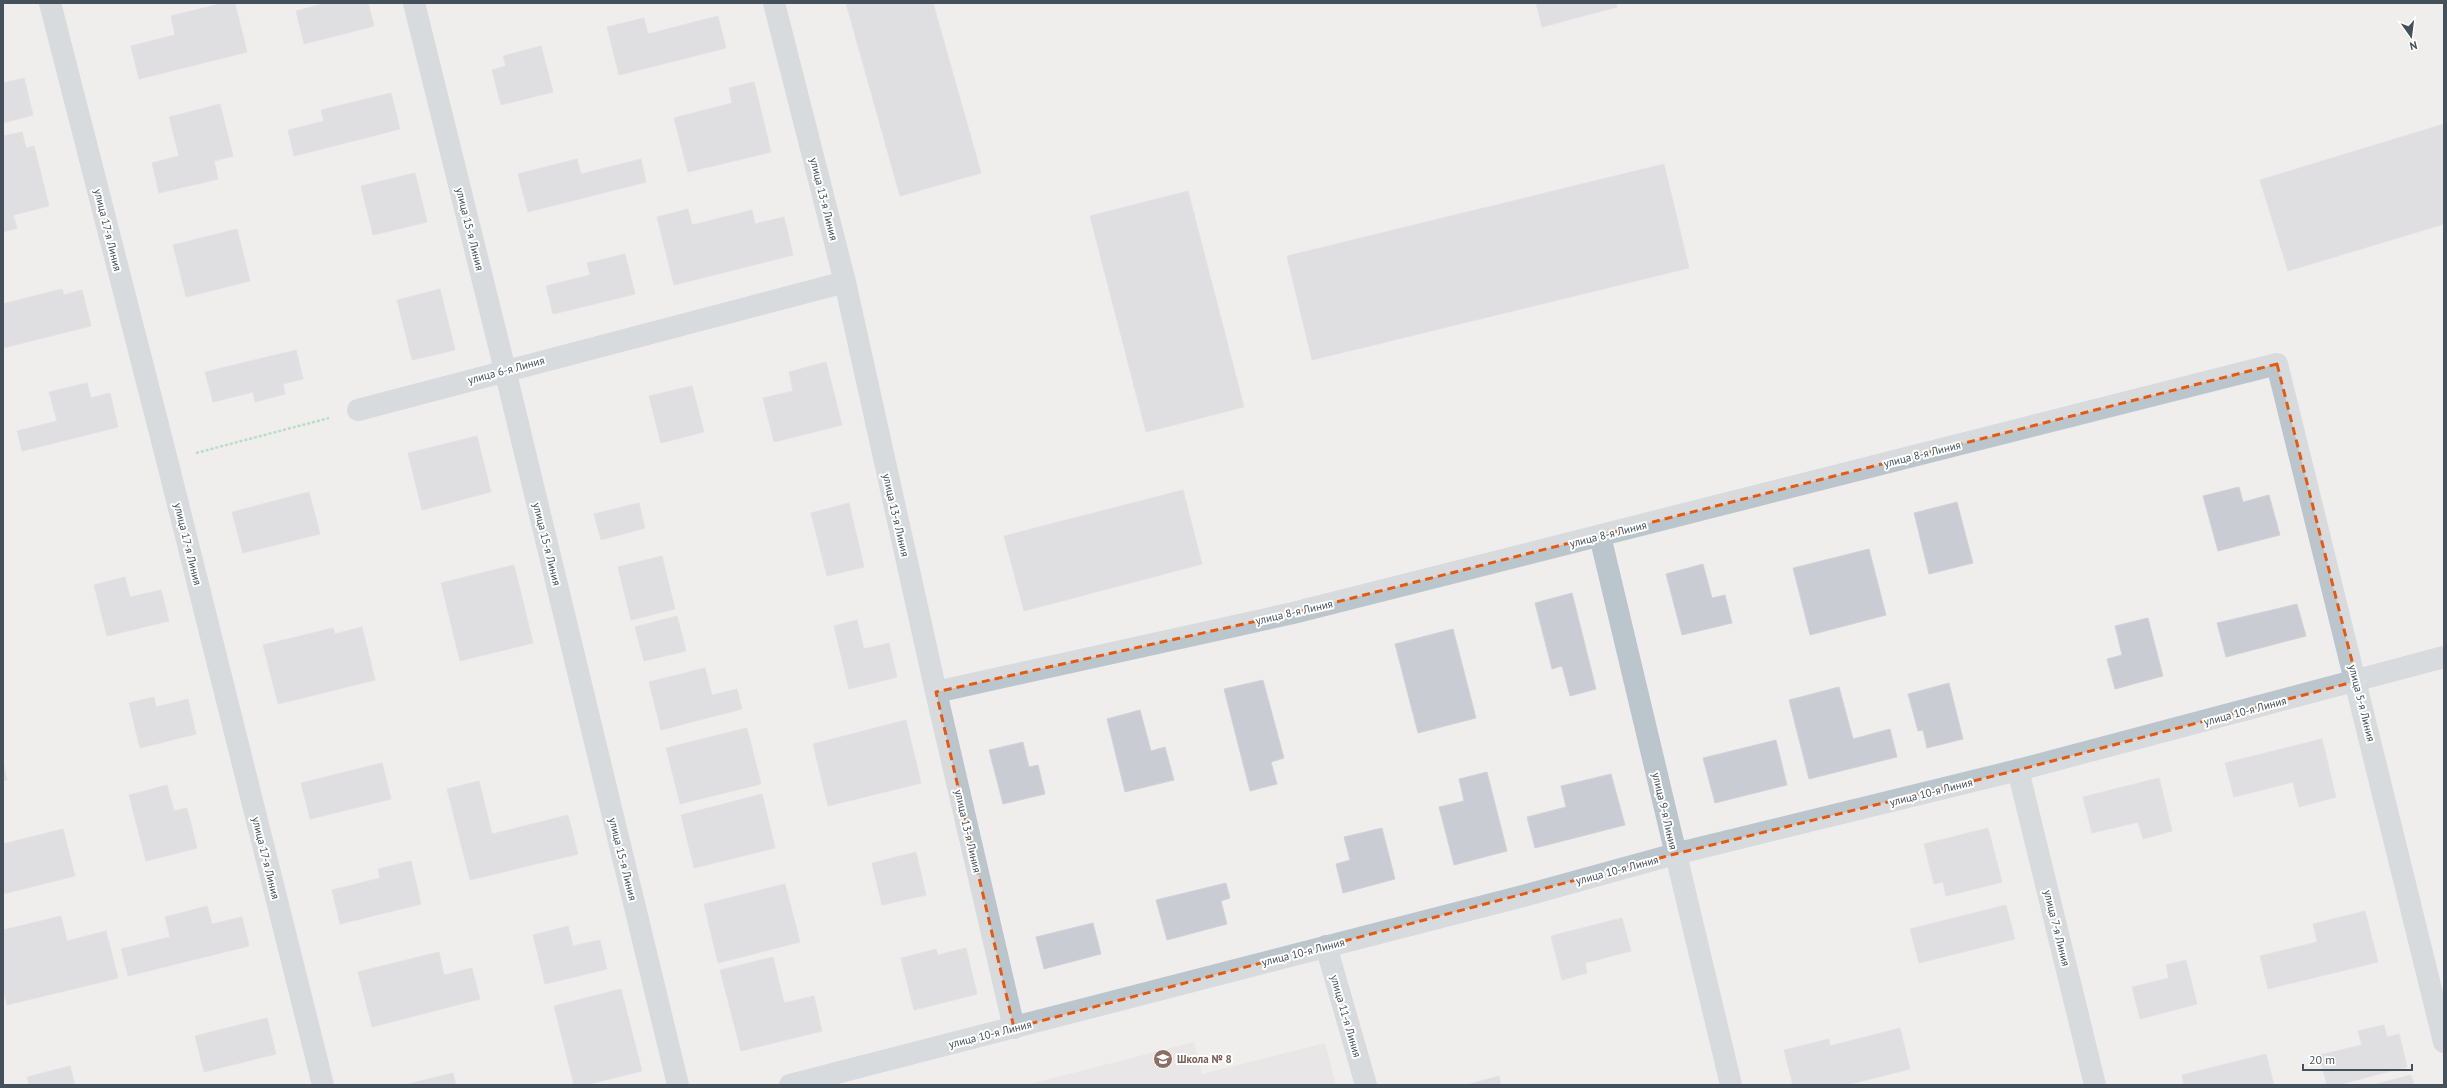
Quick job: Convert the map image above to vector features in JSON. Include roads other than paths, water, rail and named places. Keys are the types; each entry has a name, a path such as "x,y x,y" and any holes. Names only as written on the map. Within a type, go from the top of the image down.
{"street":[{"name":"улица 17-я Линия","path":"50,3 167,460 323,1085"},
{"name":"улица 15-я Линия","path":"414,3 505,370 678,1085"},
{"name":"улица 13-я Линия","path":"774,3 845,282 936,692 1014,1028"},
{"name":"улица 6-я Линия","path":"358,410 505,370 845,282"},
{"name":"улица 8-я Линия","path":"936,692 1293,612 1600,536 2277,364"},
{"name":"улица 5-я Линия","path":"2277,364 2357,681 2444,1042"},
{"name":"улица 9-я Линия","path":"1600,536 1731,1085"},
{"name":"улица 10-я Линия","path":"790,1085 1014,1028 1675,854 2018,770 2444,657"},
{"name":"улица 7-я Линия","path":"2018,770 2095,1085"},
{"name":"улица 11-я Линия","path":"1326,946 1366,1085"}],"place":[{"name":"Школа № 8","path":"1163,1059"}]}
